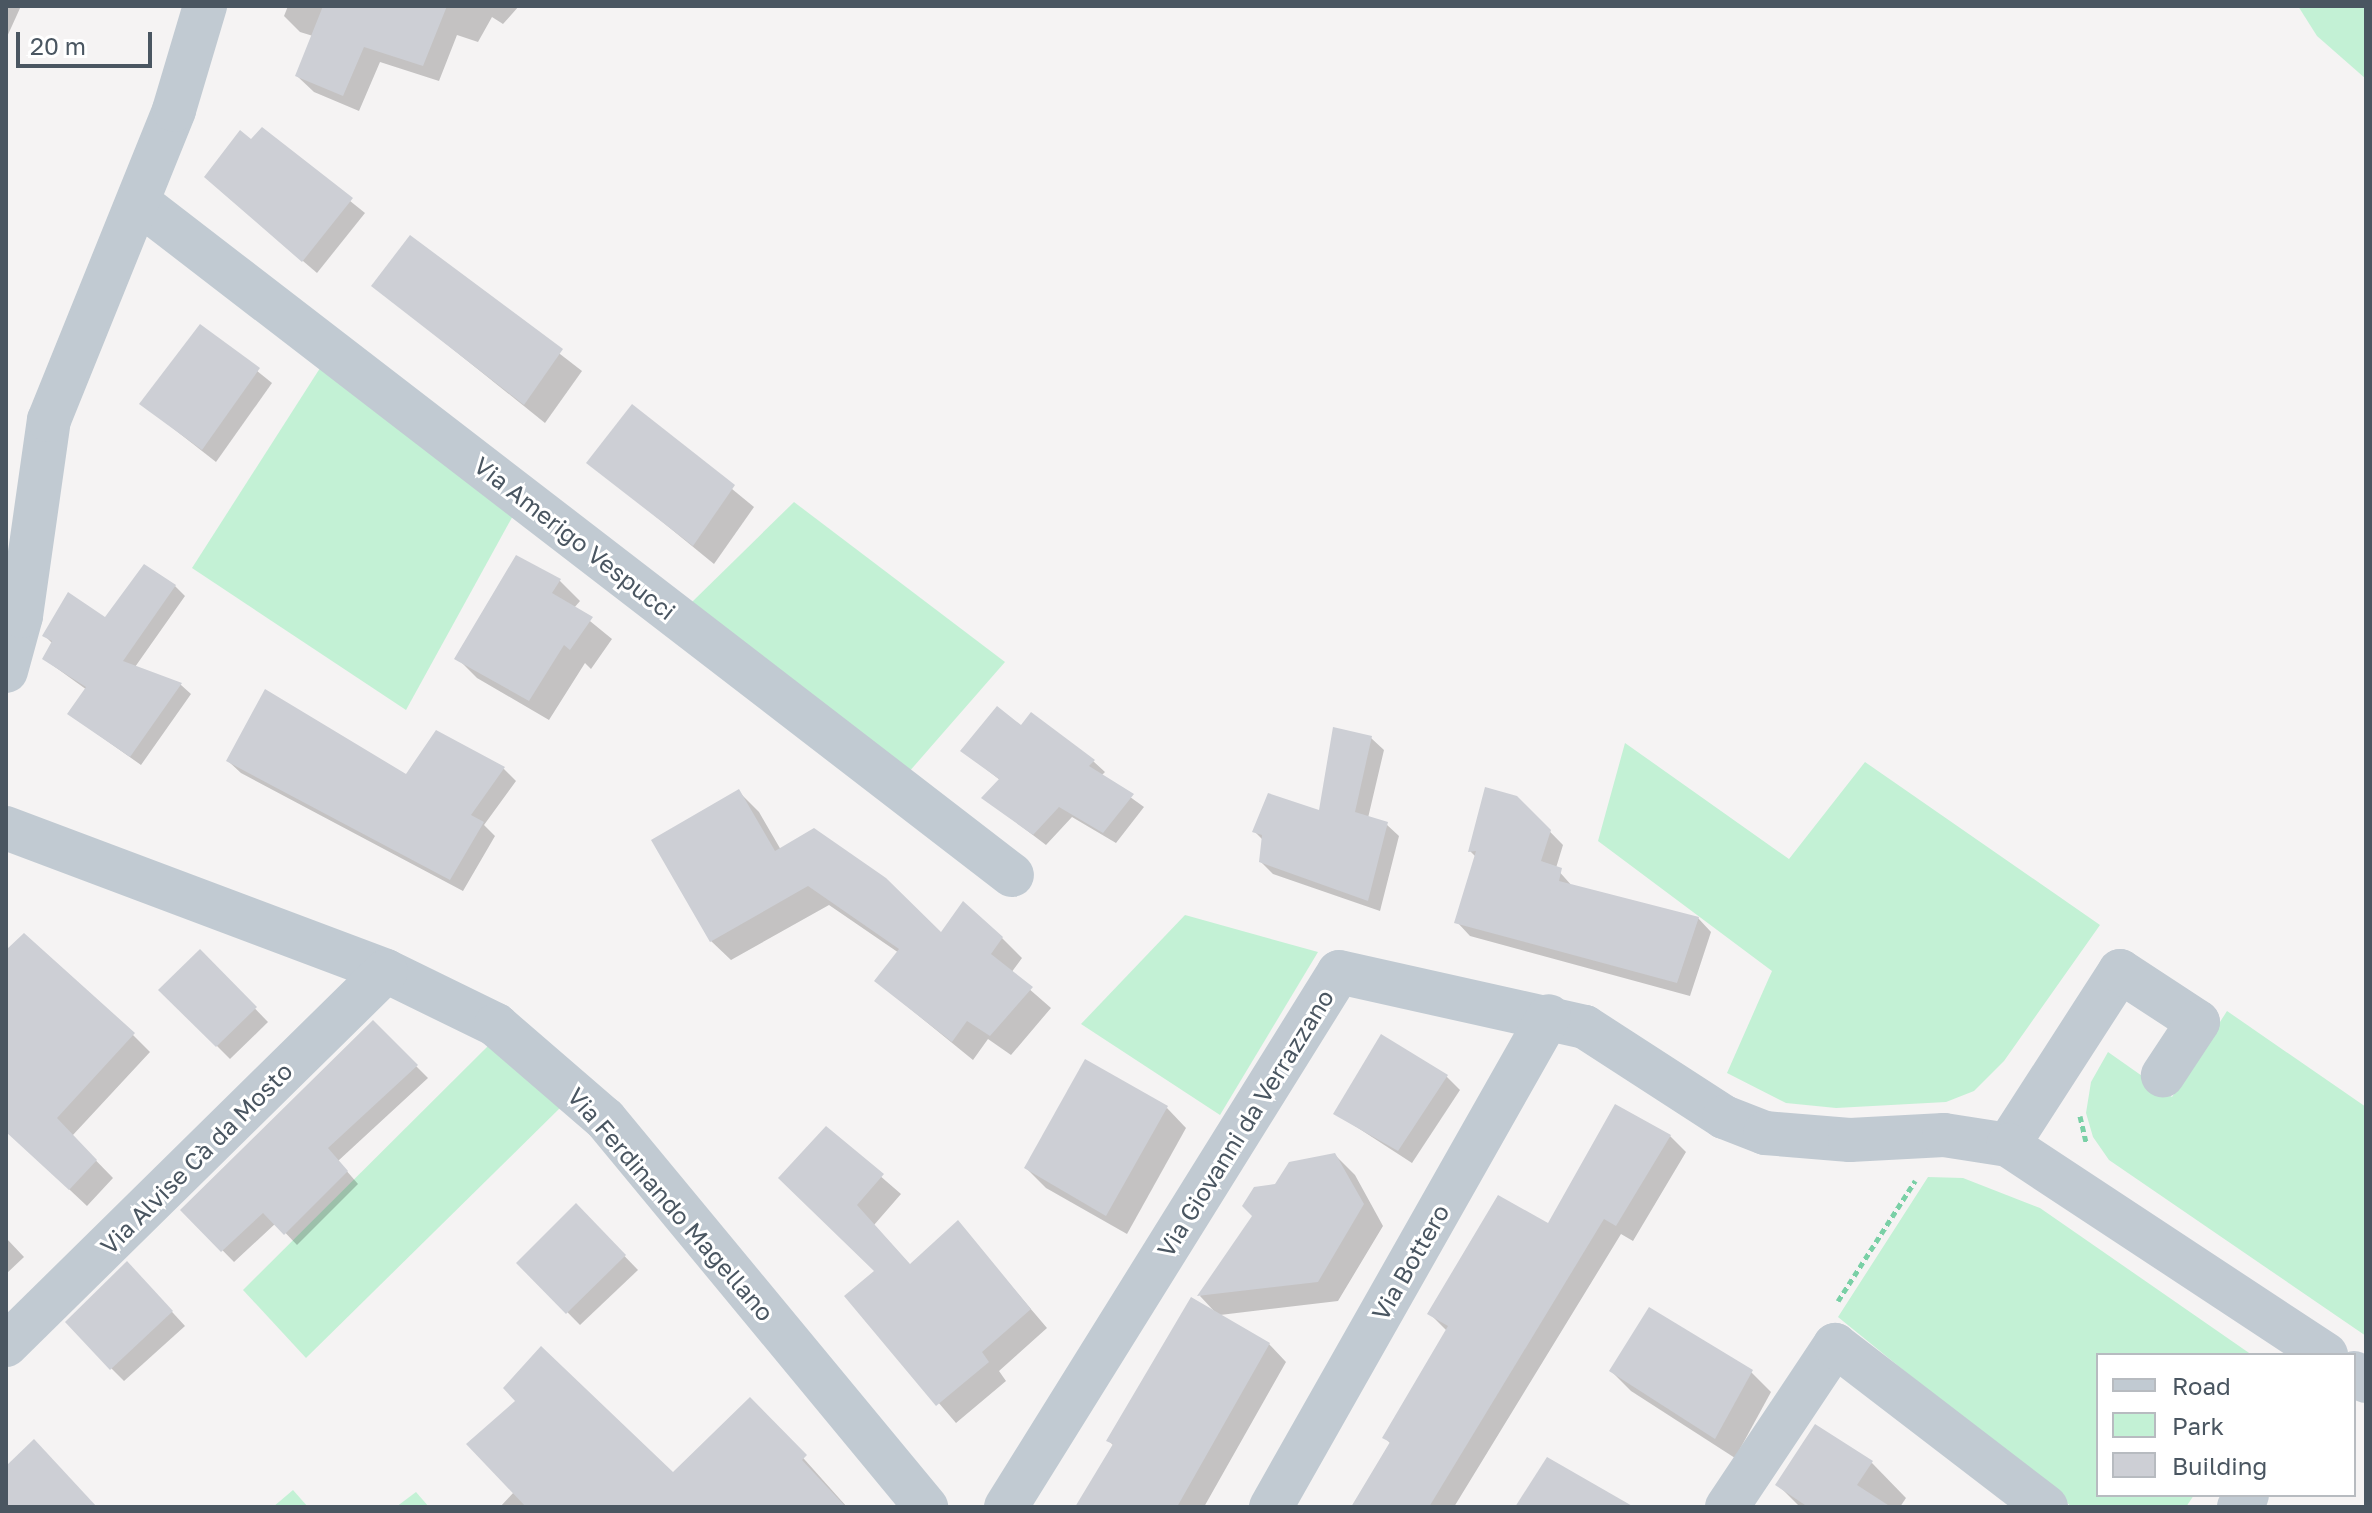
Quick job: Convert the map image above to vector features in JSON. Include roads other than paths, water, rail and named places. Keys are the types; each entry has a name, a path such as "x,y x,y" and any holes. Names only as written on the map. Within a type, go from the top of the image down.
{"street":[{"path":"6,671 21,616 49,420 174,110 205,6"},
{"name":"Via Amerigo Vespucci","path":"138,202 1012,875"},
{"name":"Via Ferdinando Magellano","path":"6,828 386,971 496,1025 605,1119 926,1507"},
{"name":"Via Alvise Cà da Mosto","path":"6,1345 386,971"},
{"path":"2008,1145 2120,971 2198,1022 2163,1075"},
{"name":"Via Giovanni da Verrazzano","path":"1006,1507 1339,972 1549,1016 1585,1027 1724,1117 1765,1133 1850,1140 1944,1135 2008,1145 2323,1353"},
{"name":"Via Bottero","path":"1271,1507 1549,1016"},
{"path":"1727,1507 1835,1345 2046,1507"}]}
